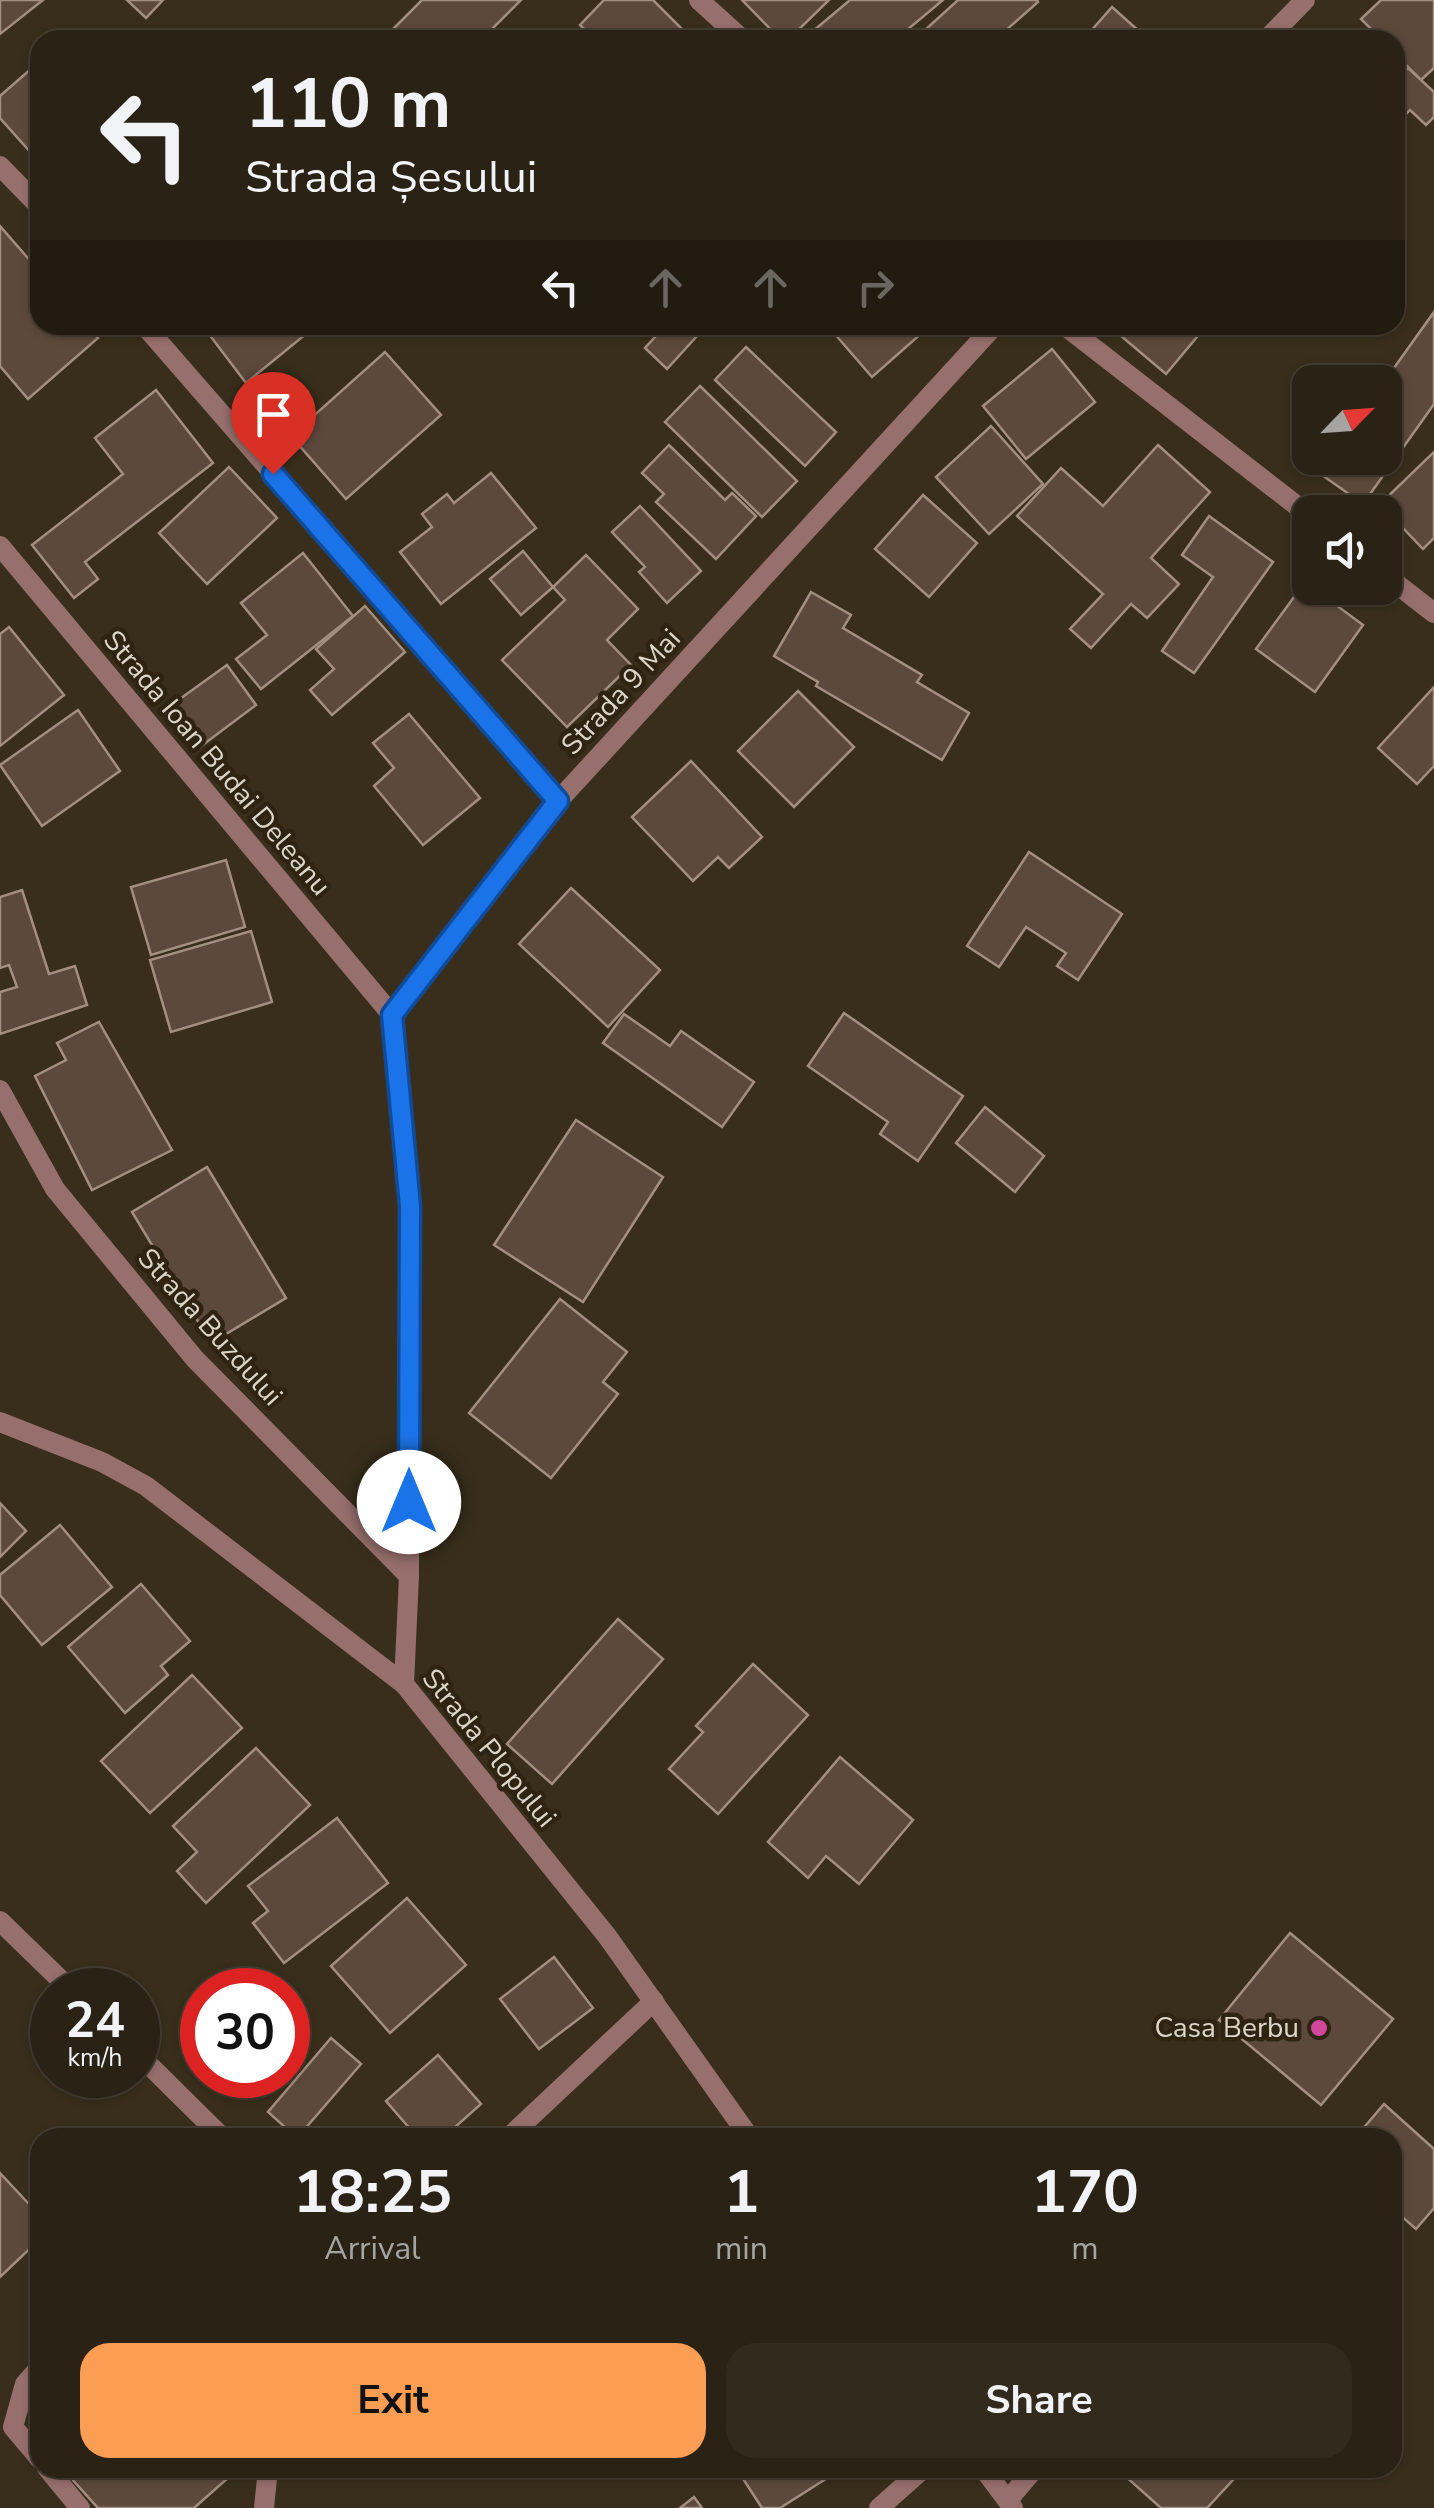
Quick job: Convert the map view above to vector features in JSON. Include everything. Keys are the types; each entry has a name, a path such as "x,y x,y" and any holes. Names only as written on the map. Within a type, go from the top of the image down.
{"street":[{"path":"699,0 732,30"},
{"path":"1276,30 1305,0"},
{"path":"0,166 30,197"},
{"path":"153,335 558,801"},
{"name":"Strada 9 Mai","path":"392,1015 558,801 986,335"},
{"path":"1077,335 1292,502"},
{"name":"Strada Ioan Budai Deleanu","path":"0,546 392,1015"},
{"path":"1402,587 1434,612"},
{"path":"392,1015 410,1206 409,1576 404,1684"},
{"name":"Strada Buzdului","path":"0,1090 55,1189 195,1359 409,1576"},
{"name":"Strada Plopului","path":"0,1422 102,1462 146,1486 404,1684 654,2001 743,2128"},
{"path":"0,1921 48,1968"},
{"path":"519,2128 654,2001"},
{"path":"160,2076 213,2128"},
{"path":"30,2378 13,2427 30,2447"},
{"path":"55,2478 80,2508"},
{"path":"264,2508 267,2478"},
{"path":"879,2508 913,2478"},
{"path":"990,2478 1010,2504 1028,2478"}],"building":[{"path":"0,0 43,0 0,34"},
{"path":"127,0 163,0 146,18"},
{"path":"422,0 521,0 491,30 392,30"},
{"path":"604,0 653,0 683,30 585,30 580,25"},
{"path":"742,0 829,0 798,30 771,30"},
{"path":"850,0 943,0 907,30 814,30"},
{"path":"958,0 1038,2 1006,30 925,30"},
{"path":"1381,0 1434,0 1434,68 1421,80 1405,64 1405,30 1372,30 1361,19"},
{"path":"1112,7 1138,30 1092,30"},
{"path":"1408,68 1434,92 1434,117 1426,125 1410,110 1405,115"},
{"path":"30,70 30,152 0,118 0,96"},
{"path":"0,226 30,260 30,335 98,338 28,399 0,366"},
{"path":"1434,312 1434,404 1402,449 1402,365 1396,365"},
{"path":"210,335 305,335 246,383"},
{"path":"657,335 698,335 667,369 645,348"},
{"path":"836,335 920,335 872,377"},
{"path":"1120,335 1199,335 1166,374"},
{"path":"746,347 836,432 805,466 715,380"},
{"path":"1052,349 1095,402 1026,459 983,406"},
{"path":"385,352 441,415 346,499 291,436"},
{"path":"700,386 797,481 762,517 665,422"},
{"path":"156,390 213,463 85,562 98,579 74,598 32,545 123,474 95,438"},
{"path":"991,426 1043,484 989,534 936,477"},
{"path":"669,445 725,500 732,493 756,516 716,559 656,502 664,494 642,473"},
{"path":"1158,445 1210,492 1151,558 1179,584 1147,618 1131,604 1091,648 1070,629 1103,594 1017,516 1061,468 1103,506"},
{"path":"1434,452 1434,538 1423,549 1402,527 1402,495 1389,495"},
{"path":"229,467 277,518 207,584 159,533"},
{"path":"491,473 536,528 441,604 400,552 432,527 422,514 447,494 454,503"},
{"path":"1322,475 1384,475 1369,495 1350,495"},
{"path":"923,495 977,543 929,597 875,549"},
{"path":"640,506 701,571 667,603 639,572 645,567 612,532"},
{"path":"1209,516 1273,562 1194,673 1162,651 1213,577 1182,555"},
{"path":"523,551 553,587 521,615 490,579"},
{"path":"303,553 353,616 261,689 236,659 267,635 241,603"},
{"path":"586,555 638,609 607,640 631,665 567,727 502,660 565,600 553,587"},
{"path":"811,592 851,615 843,628 922,675 917,682 969,713 942,760 816,686 818,682 774,656"},
{"path":"1292,600 1292,605 1336,605 1363,625 1315,692 1256,649"},
{"path":"365,606 405,652 332,715 310,690 334,669 316,649"},
{"path":"9,627 64,695 0,746 0,634"},
{"path":"227,665 256,705 200,747 170,706"},
{"path":"1434,687 1434,766 1417,784 1378,748"},
{"path":"798,691 854,747 794,807 738,751"},
{"path":"78,710 120,771 42,826 0,765"},
{"path":"409,714 480,798 423,845 374,786 394,768 373,743"},
{"path":"691,761 762,837 729,868 718,857 693,881 632,817"},
{"path":"1029,852 1122,914 1078,980 1057,966 1066,953 1026,927 999,967 967,946"},
{"path":"226,860 245,927 151,955 131,887"},
{"path":"571,888 660,970 608,1027 519,944"},
{"path":"22,890 49,974 75,966 87,1005 0,1034 0,992 17,987 9,965 0,968 0,897"},
{"path":"251,931 272,1002 171,1032 150,960"},
{"path":"844,1013 963,1096 918,1161 880,1134 888,1122 808,1066"},
{"path":"624,1014 670,1046 681,1031 754,1082 722,1127 603,1043"},
{"path":"99,1022 172,1150 92,1190 35,1076 66,1060 57,1043"},
{"path":"985,1107 1044,1156 1015,1192 956,1143"},
{"path":"576,1120 663,1177 583,1302 494,1245"},
{"path":"207,1167 286,1298 211,1343 132,1212"},
{"path":"560,1299 627,1352 603,1382 618,1394 551,1478 469,1413"},
{"path":"0,1503 26,1531 0,1557"},
{"path":"60,1525 112,1587 42,1645 0,1595 0,1575"},
{"path":"141,1584 190,1641 161,1666 168,1675 125,1713 68,1647"},
{"path":"618,1619 663,1659 552,1784 507,1744"},
{"path":"753,1664 808,1715 718,1814 669,1769 703,1732 696,1726"},
{"path":"192,1675 242,1728 150,1813 101,1761"},
{"path":"256,1748 310,1805 206,1903 177,1871 197,1852 173,1826"},
{"path":"840,1757 913,1820 859,1884 826,1856 808,1878 768,1842"},
{"path":"337,1818 388,1883 284,1963 253,1923 268,1911 248,1886"},
{"path":"407,1898 466,1965 390,2033 331,1966"},
{"path":"1290,1933 1393,2019 1321,2105 1219,2020"},
{"path":"554,1957 593,2008 539,2049 500,1999"},
{"path":"331,2038 361,2064 306,2128 286,2128 268,2112 280,2098 310,2098 310,2063"},
{"path":"438,2055 481,2104 454,2128 409,2128 386,2101"},
{"path":"1384,2104 1434,2149 1434,2208 1416,2229 1402,2217 1402,2128 1364,2128"},
{"path":"0,2173 30,2205 30,2248 0,2277"},
{"path":"71,2478 228,2478 194,2508 98,2508"},
{"path":"742,2478 827,2478 780,2508 762,2508"},
{"path":"1127,2478 1235,2478 1207,2508 1161,2508"},
{"path":"694,2497 702,2508 680,2508"}],"place":[{"name":"Casa Berbu","path":"1319,2028"}],"route":[{"path":"273,474 558,801 392,1015 410,1206 409,1502"}]}
